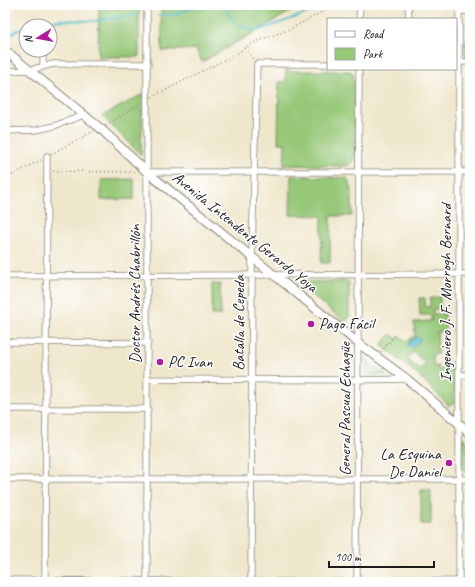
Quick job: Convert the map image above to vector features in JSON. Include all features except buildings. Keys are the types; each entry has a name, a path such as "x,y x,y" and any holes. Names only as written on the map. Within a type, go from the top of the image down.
{"main road":[{"name":"Avenida Intendente Gerardo Yoya","path":"5,50 100,128 147,172 358,343 407,379 470,433"}],"street":[{"name":"Doctor Andrés Chabrillón","path":"147,581 148,5"},
{"path":"408,5 409,18"},
{"path":"360,7 360,18"},
{"path":"460,8 470,11"},
{"name":"Ingeniero J. F. Morrogh Bernard","path":"459,581 458,62 460,8"},
{"path":"43,58 43,67"},
{"path":"458,62 470,62"},
{"path":"5,71 30,70 53,64 148,64"},
{"path":"257,64 327,64"},
{"name":"Batalla de Cepeda","path":"251,582 252,256 257,64"},
{"name":"General Pascual Echagüe","path":"357,582 359,70"},
{"path":"5,131 36,130 84,116"},
{"path":"45,581 47,156"},
{"path":"147,172 470,172"},
{"path":"5,276 470,274"},
{"path":"5,342 148,343"},
{"path":"459,375 470,375"},
{"path":"148,379 407,379"},
{"path":"5,409 148,409"},
{"path":"5,479 470,479"},
{"path":"5,580 251,582 470,581"}],"path":[{"path":"5,179 100,128 148,99 238,53 254,43 290,29 334,5"},
{"path":"245,48 257,64"},
{"path":"47,171 147,172"},
{"path":"377,357 394,336"}],"green space":[{"path":"99,5 139,5 139,57 98,57"},
{"path":"161,5 302,5 202,62 196,49 162,51"},
{"path":"464,41 467,41 470,59 465,57"},
{"path":"286,71 350,71 353,73 355,155 350,164 346,166 284,165 285,143 278,143 279,81 285,82"},
{"path":"143,94 141,155 102,116"},
{"path":"291,176 347,178 352,190 352,216 331,216 330,263 321,263 322,216 290,215"},
{"path":"134,179 134,199 101,200 101,180"},
{"path":"348,281 349,318 345,322 299,285 300,282"},
{"path":"212,284 220,284 221,315 212,315"},
{"path":"440,297 440,307 443,307 443,309 433,309 433,314 445,314 445,331 437,332 438,354 433,354 433,366 438,366 439,370 455,369 454,403 449,406 421,378 381,345 391,334 397,339 400,336 407,342 415,334 414,322 431,321 431,315 420,315 419,298 425,298 425,307 430,307 430,298","holes":["413,352 426,363 420,370 407,359"]},
{"path":"366,359 367,360 386,375 366,375"},
{"path":"463,437 470,445 470,471 463,470 462,466"},
{"path":"421,490 431,490 431,524 421,524"}],"water":[{"path":"417,336 421,340 411,349 407,344"}],"waterway":[{"path":"158,15 177,14 199,5"},
{"path":"223,5 235,24 257,31 305,14 321,5"},
{"path":"58,20 95,21 135,15"},
{"path":"5,38 18,30"}],"place":[{"name":"Pago Fácil","path":"311,324"},
{"name":"PC Ivan","path":"160,362"},
{"name":"La Esquina De Daniel","path":"449,463"}]}
